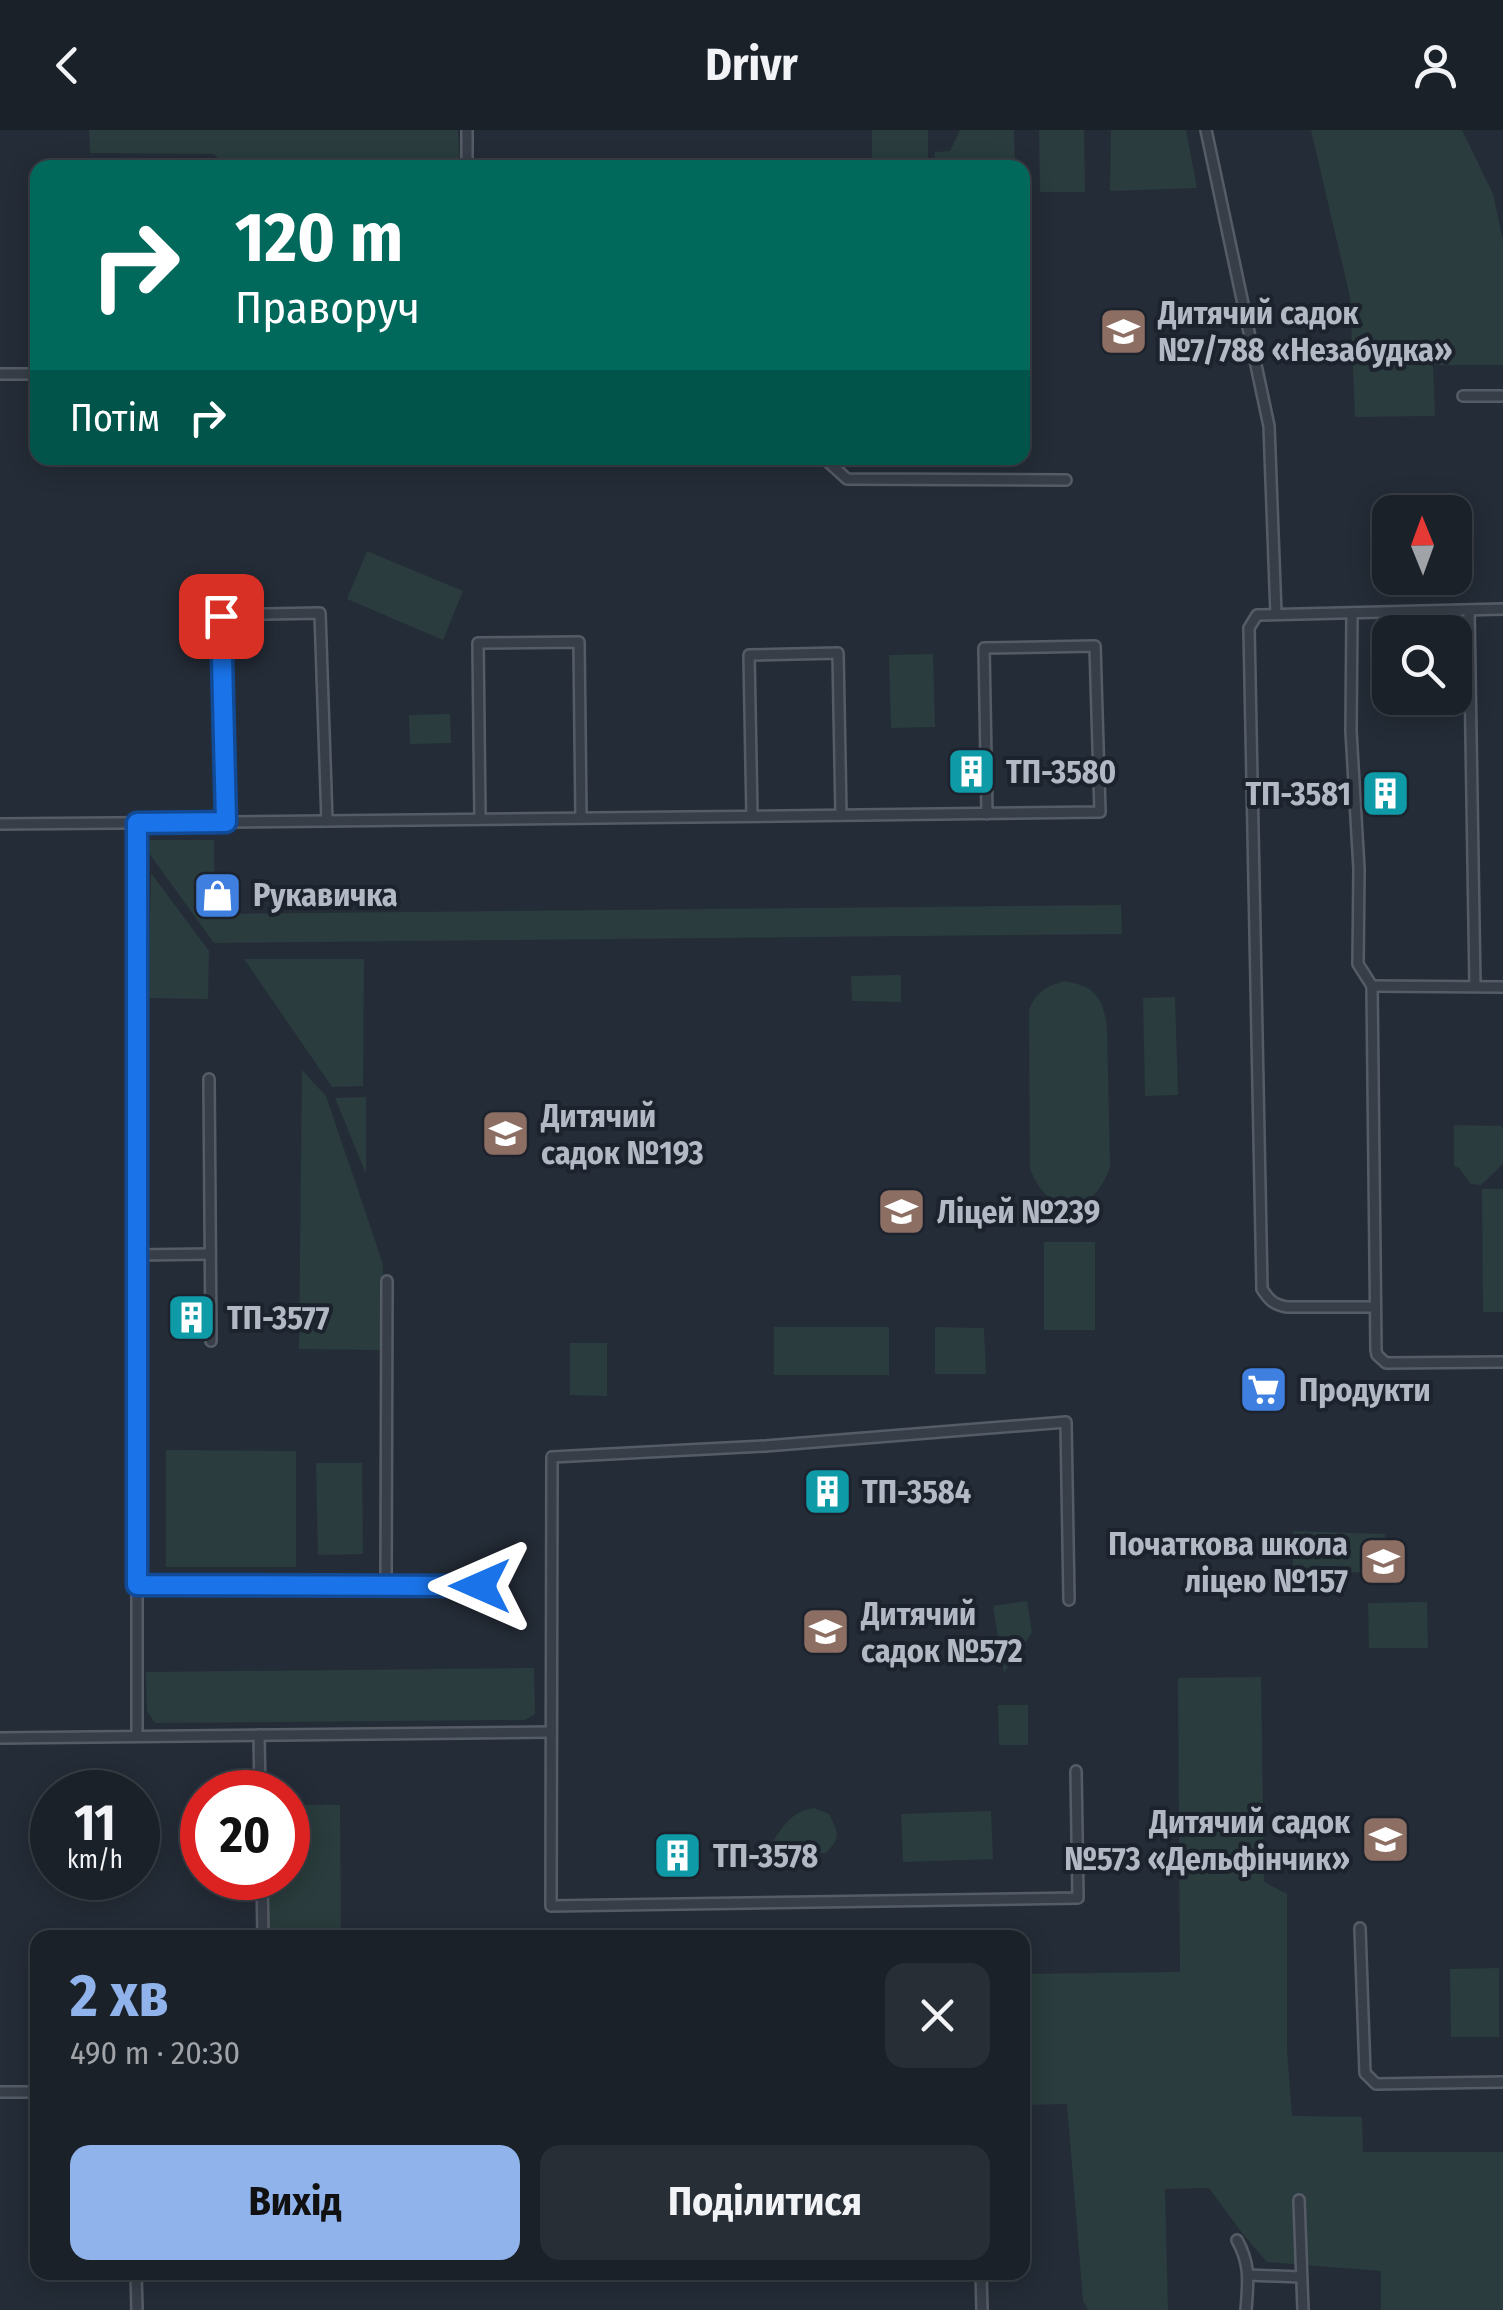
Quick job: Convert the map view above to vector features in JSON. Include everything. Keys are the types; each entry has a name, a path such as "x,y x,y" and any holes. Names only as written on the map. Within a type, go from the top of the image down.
{"lane":[{"path":"466,130 468,160"},
{"path":"1206,130 1270,426 1276,614"},
{"path":"0,374 30,374"},
{"path":"1464,396 1503,396"},
{"path":"832,465 848,479 1066,480"},
{"path":"1375,1308 1287,1307 1276,1305 1262,1289 1248,628 1257,615 1503,609"},
{"path":"1469,610 1475,986"},
{"path":"226,822 221,616 320,613 327,821"},
{"path":"1352,613 1351,731 1359,869 1358,964 1372,986 1377,1355 1386,1364 1503,1362"},
{"path":"480,819 478,642 579,642 581,818"},
{"path":"0,824 987,814 1100,812 1095,646 984,648 987,814"},
{"path":"752,816 749,655 838,653 841,815"},
{"path":"137,823 137,1736"},
{"path":"1372,986 1503,986"},
{"path":"209,1080 211,1341"},
{"path":"138,1255 210,1254"},
{"path":"386,1586 387,1281"},
{"path":"1069,1600 1066,1422 552,1458 551,1906 1078,1898 1076,1772"},
{"path":"137,1585 480,1586"},
{"path":"0,1738 551,1732"},
{"path":"260,1735 260,1770"},
{"path":"262,1900 262,1930"},
{"path":"1360,1928 1365,2074 1376,2084 1503,2082"},
{"path":"0,2092 30,2092"},
{"path":"1299,2200 1303,2310"},
{"path":"1237,2240 1245,2255 1248,2275 1246,2310"},
{"path":"1248,2275 1302,2277"},
{"path":"136,2280 137,2310"},
{"path":"981,2280 982,2310"}],"shaded area":[{"path":"89,130 458,130 460,160 220,160 214,154 90,153"},
{"path":"872,130 928,130 928,160 872,160"},
{"path":"960,130 1014,130 1015,160 934,160 935,152 950,151"},
{"path":"1039,130 1084,130 1085,192 1040,192"},
{"path":"1111,130 1186,130 1197,188 1110,191"},
{"path":"1311,130 1462,130 1493,194 1503,241 1503,365 1433,365 1435,416 1355,417 1350,297"},
{"path":"367,551 463,591 443,640 347,599"},
{"path":"933,654 935,727 891,728 889,655"},
{"path":"450,714 451,743 410,744 409,715"},
{"path":"146,840 214,840 215,914 1121,905 1122,934 214,943 146,849"},
{"path":"151,873 209,951 208,999 148,998"},
{"path":"244,959 364,959 363,1086 332,1087"},
{"path":"901,975 901,1002 852,1001 851,976"},
{"path":"1065,981 1084,986 1096,995 1107,1027 1110,1167 1093,1196 1071,1206 1048,1197 1030,1169 1029,1010 1042,991"},
{"path":"1175,997 1178,1095 1145,1096 1143,998"},
{"path":"302,1070 326,1096 383,1264 382,1350 299,1349"},
{"path":"366,1097 366,1174 335,1098"},
{"path":"1454,1125 1503,1129 1503,1164 1481,1185 1471,1184 1454,1166"},
{"path":"1482,1189 1503,1189 1503,1312 1483,1312"},
{"path":"1044,1242 1095,1242 1095,1330 1044,1330"},
{"path":"774,1327 889,1327 889,1375 774,1375"},
{"path":"935,1327 984,1328 986,1374 935,1374"},
{"path":"570,1343 607,1343 607,1396 570,1395"},
{"path":"166,1450 296,1451 296,1567 166,1567"},
{"path":"316,1463 362,1463 363,1554 318,1555"},
{"path":"1293,1531 1385,1534 1384,1573 1293,1571"},
{"path":"1027,1601 1032,1633 1004,1672 993,1606"},
{"path":"1427,1602 1428,1648 1369,1648 1368,1603"},
{"path":"534,1668 535,1714 525,1720 155,1723 147,1711 146,1672"},
{"path":"1261,1677 1264,1882 1287,1894 1287,2050 1292,2116 1362,2117 1363,2152 1503,2152 1503,2310 1381,2310 1381,2271 1267,2262 1209,2188 1165,2189 1168,2310 1088,2310 1083,2301 1067,2104 1030,2105 1030,1974 1180,1972 1178,1678"},
{"path":"998,1705 1028,1705 1028,1745 999,1745"},
{"path":"310,1805 340,1805 341,1930 265,1930 265,1900 310,1900"},
{"path":"814,1808 829,1814 836,1830 834,1843 826,1853 766,1854 791,1819"},
{"path":"991,1811 993,1859 903,1862 901,1814"},
{"path":"1499,1968 1499,2037 1451,2037 1450,1969"}],"place":[{"name":"Дитячий садок №7/788 «Незабудка»","path":"1123,331"},
{"name":"ТП-3580","path":"971,772"},
{"name":"ТП-3581","path":"1386,794"},
{"name":"Рукавичка","path":"218,895"},
{"name":"Дитячий садок №193","path":"506,1134"},
{"name":"Ліцей №239","path":"902,1212"},
{"name":"ТП-3577","path":"192,1318"},
{"name":"Продукти","path":"1264,1390"},
{"name":"ТП-3584","path":"827,1492"},
{"name":"Початкова школа ліцею №157","path":"1383,1562"},
{"name":"Дитячий садок №572","path":"826,1632"},
{"name":"Дитячий садок №573 «Дельфінчик»","path":"1385,1840"},
{"name":"ТП-3578","path":"678,1856"}],"route":[{"path":"221,616 226,822 137,823 137,1585 480,1586"}]}
